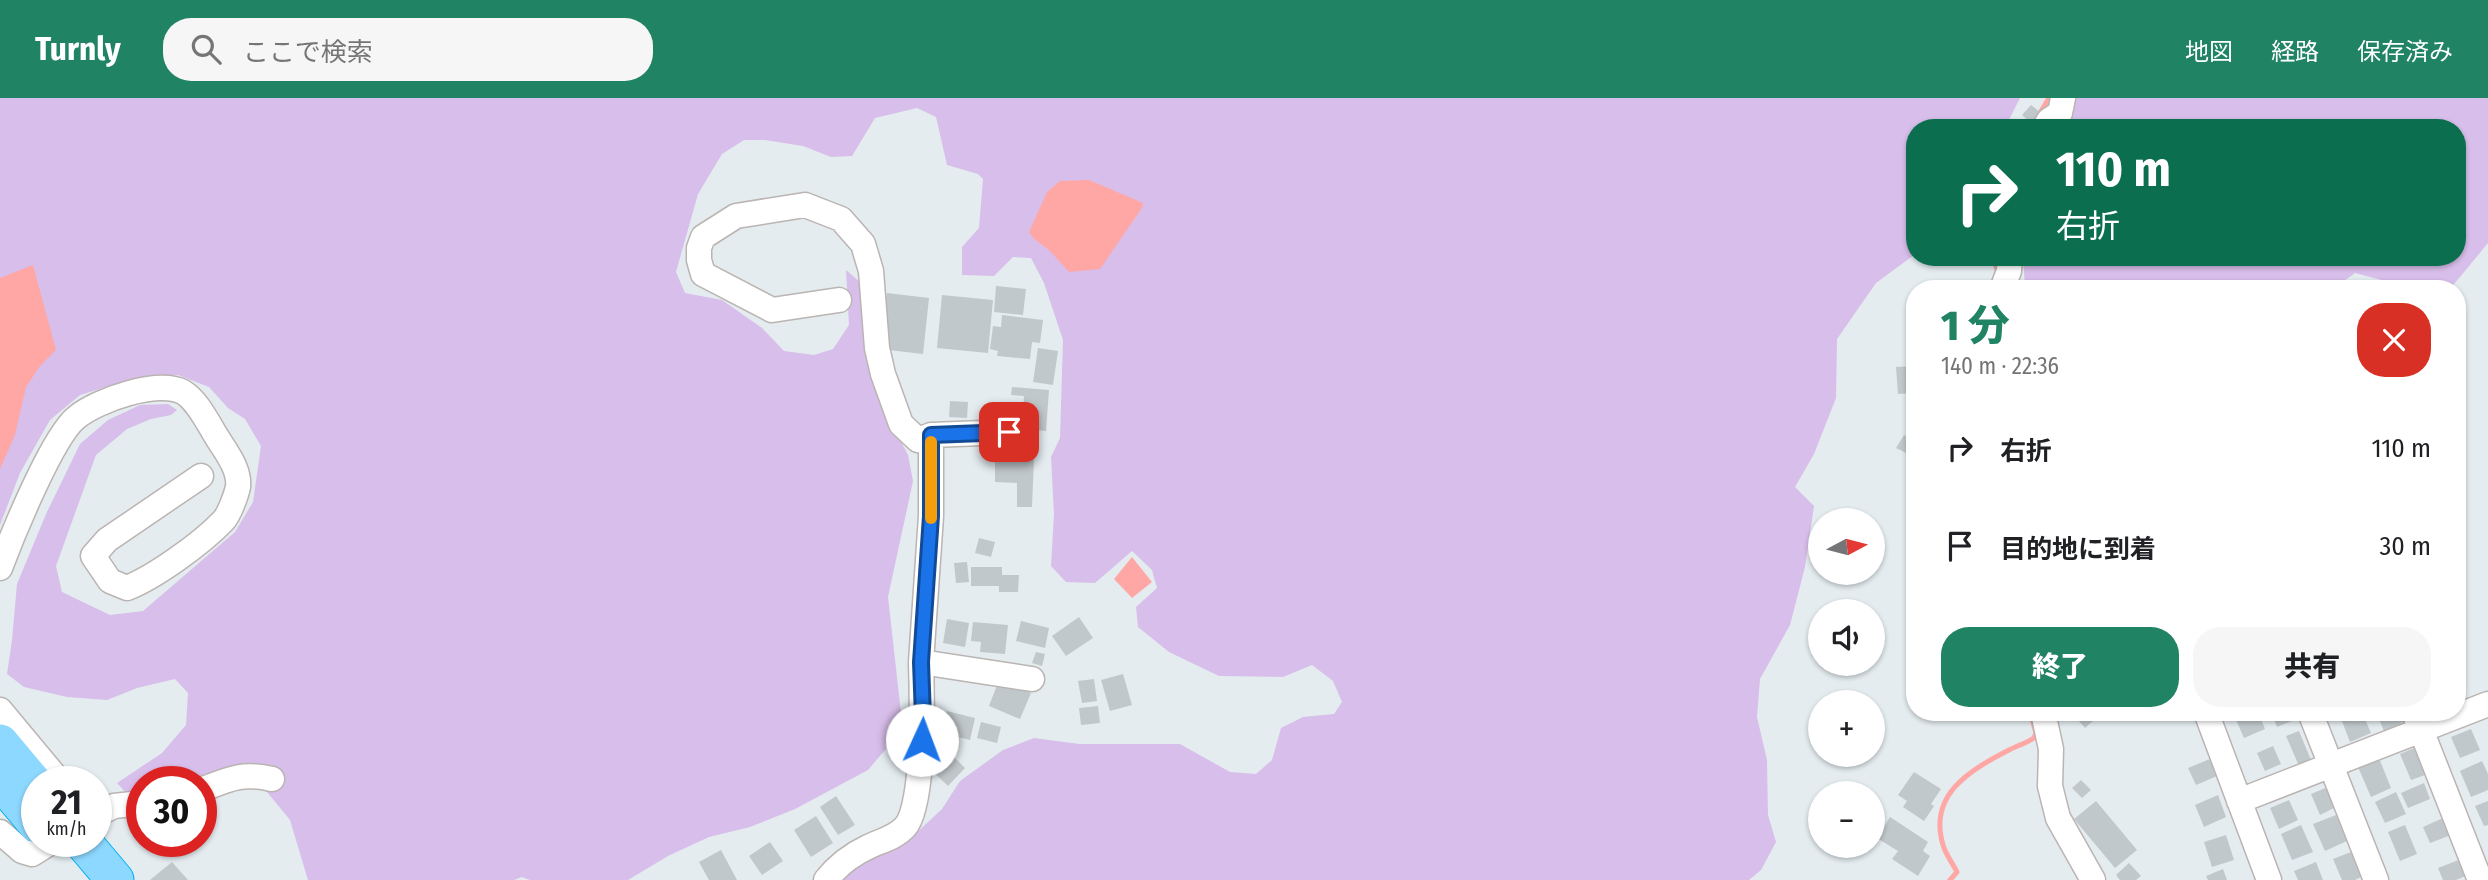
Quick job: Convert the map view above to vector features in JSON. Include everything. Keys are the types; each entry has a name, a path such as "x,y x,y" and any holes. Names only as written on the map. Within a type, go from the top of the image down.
{"highway":[{"path":"0,743 21,768"},
{"path":"0,780 21,805"},
{"path":"64,857 83,880"},
{"path":"95,857 114,880"}],"street":[{"path":"2051,119 2060,113 2063,98"},
{"path":"839,300 772,310 704,274 699,260 703,237 736,216 805,205 841,219 863,244 871,271 877,348 901,425 918,439 931,435 1009,432"},
{"path":"0,568 64,431 78,416 102,404 131,391 157,388 183,392 198,408 235,467 238,487 225,520 144,581 127,588 110,581 93,556 107,540 201,476"},
{"path":"826,880 836,867 867,848 892,837 907,825 914,803 923,717 921,662 931,516 931,435"},
{"path":"921,662 1032,679"},
{"path":"2466,710 2488,704"},
{"path":"0,710 47,766"},
{"path":"2045,721 2051,748 2050,786 2058,818 2093,880"},
{"path":"2209,721 2269,880"},
{"path":"2313,721 2376,880"},
{"path":"2239,801 2330,765 2417,722 2480,880"},
{"path":"217,784 239,776 253,775 272,779"},
{"path":"0,832 21,850"}],"shaded area":[{"path":"0,98 2020,98 2010,119 1906,119 1906,261 1876,283 1837,339 1836,398 1814,454 1795,487 1814,506 1808,508 1805,567 1790,625 1760,679 1757,717 1767,760 1768,815 1776,842 1761,870 1749,880 842,880 848,872 913,836 942,809 960,781 1003,750 1034,738 1079,744 1180,744 1230,772 1256,774 1272,760 1281,728 1303,717 1334,714 1342,702 1333,681 1312,665 1283,677 1219,676 1169,652 1138,627 1136,607 1157,588 1152,570 1132,551 1095,583 1066,582 1051,566 1054,514 1051,457 1060,438 1063,340 1044,283 1031,258 1013,257 994,276 962,275 962,247 979,228 983,179 978,174 947,165 936,117 917,108 875,118 852,156 831,157 803,146 765,140 744,140 722,154 698,194 676,272 685,293 722,300 762,328 784,351 814,355 833,349 849,325 846,270 861,283 868,365 883,407 908,455 913,481 888,597 901,713 891,743 868,770 795,809 750,827 709,837 668,856 628,880 530,880 522,877 514,880 308,880 290,820 267,792 222,772 217,773 217,766 142,766 162,753 186,725 188,693 175,679 137,688 107,700 67,697 24,687 7,674 17,584 46,514 80,444 108,420 140,405 168,404 177,410 171,415 151,419 127,429 96,455 56,566 62,592 110,615 143,611 235,532 253,502 261,446 245,419 228,408 209,387 178,375 136,378 80,395 50,420 20,473 0,525"},
{"path":"2068,98 2488,98 2488,243 2457,280 2381,280 2355,273 2345,280 2025,280 2024,266 2466,266 2466,119 2067,119"},
{"path":"1089,180 1143,203 1142,208 1100,269 1069,272 1029,232 1047,192 1060,181"},
{"path":"33,265 56,350 40,366 26,387 15,435 0,469 0,278"},
{"path":"1132,557 1152,582 1132,598 1114,579"},
{"path":"126,777 126,793 117,783"}],"building":[{"path":"2031,105 2040,112 2034,119 2026,119 2022,115"},
{"path":"996,286 1026,289 1023,315 994,312"},
{"path":"887,293 929,298 923,354 880,349"},
{"path":"942,295 993,300 988,353 937,348"},
{"path":"1002,315 1043,320 1040,343 1032,342 1030,359 997,356 998,351 990,349 993,326 1001,327"},
{"path":"1038,348 1058,351 1053,385 1033,382"},
{"path":"1906,366 1906,394 1898,394 1896,367"},
{"path":"1012,387 1049,390 1046,431 1022,429 1024,396 1011,395"},
{"path":"950,401 968,402 967,418 949,417"},
{"path":"1904,435 1906,436 1906,453 1896,448"},
{"path":"1003,457 1034,458 1032,507 1017,507 1017,483 995,482 995,462 1003,462"},
{"path":"979,538 995,542 991,557 975,553"},
{"path":"967,562 969,582 956,583 954,563"},
{"path":"971,567 1002,567 1002,575 1019,575 1018,592 999,592 999,586 971,586"},
{"path":"1079,617 1093,638 1066,656 1052,636"},
{"path":"947,619 969,623 965,647 943,643"},
{"path":"1021,621 1049,628 1045,648 1016,641"},
{"path":"973,622 1008,625 1005,654 980,652 981,642 971,641"},
{"path":"1036,652 1045,654 1042,666 1032,663"},
{"path":"1123,674 1132,705 1110,711 1101,680"},
{"path":"1094,679 1097,701 1082,703 1078,681"},
{"path":"999,680 1031,693 1020,719 989,706"},
{"path":"1098,706 1100,723 1081,725 1079,708"},
{"path":"947,711 975,718 970,740 942,733"},
{"path":"2079,721 2093,721 2085,728"},
{"path":"2237,721 2262,721 2265,729 2244,738"},
{"path":"2275,721 2292,721 2277,727"},
{"path":"2342,721 2366,721 2371,733 2350,742"},
{"path":"2380,721 2405,721 2384,731"},
{"path":"981,722 1001,727 997,743 977,738"},
{"path":"2471,729 2480,750 2460,758 2451,737"},
{"path":"2299,731 2311,760 2299,766 2286,736"},
{"path":"2273,746 2281,764 2265,771 2257,753"},
{"path":"2414,748 2425,775 2411,780 2400,754"},
{"path":"950,753 965,768 948,786 932,771"},
{"path":"2379,758 2391,788 2371,797 2358,767"},
{"path":"2210,759 2217,776 2196,785 2188,768"},
{"path":"2482,761 2488,774 2488,790 2471,797 2460,771"},
{"path":"1914,772 1941,789 1924,821 1903,807 1907,801 1898,795"},
{"path":"2081,780 2091,790 2082,798 2072,788"},
{"path":"2424,783 2430,799 2408,808 2401,793"},
{"path":"2328,787 2336,807 2320,815 2311,794"},
{"path":"2396,792 2406,814 2385,823 2375,802"},
{"path":"2218,795 2226,817 2204,827 2195,805"},
{"path":"836,796 855,825 838,835 820,807"},
{"path":"2289,800 2298,820 2279,829 2270,808"},
{"path":"2096,801 2137,850 2115,868 2074,819"},
{"path":"2488,801 2488,825 2484,826 2475,806"},
{"path":"2336,815 2347,841 2325,851 2313,824"},
{"path":"816,816 833,843 811,857 794,830"},
{"path":"1890,817 1928,842 1923,851 1930,856 1918,876 1892,859 1898,851 1885,843 1885,825"},
{"path":"2443,818 2451,835 2430,843 2423,827"},
{"path":"2301,825 2313,852 2292,860 2281,834"},
{"path":"2405,825 2417,854 2400,861 2388,832"},
{"path":"2226,835 2234,860 2212,867 2204,842"},
{"path":"770,842 783,861 762,875 749,856"},
{"path":"721,850 737,880 709,880 699,862"},
{"path":"2351,852 2361,877 2342,880 2333,859"},
{"path":"2461,859 2468,875 2456,880 2443,880 2438,868"},
{"path":"172,862 188,880 150,880"},
{"path":"2316,862 2323,880 2298,880 2294,871"},
{"path":"2129,863 2141,876 2136,880 2120,880 2116,875"},
{"path":"2223,869 2227,880 2208,880 2206,876"}],"waterway":[{"path":"2036,119 2049,98"},
{"path":"1996,266 2000,277"},
{"path":"1950,880 1957,872 1944,848 1940,829 1941,813 1946,799 1955,787 1980,766 2034,738 2036,733 2033,721"}],"slow traffic":[{"path":"931,442 931,518"}],"route":[{"path":"922,740 921,662 931,516 931,435 1009,432"}]}
